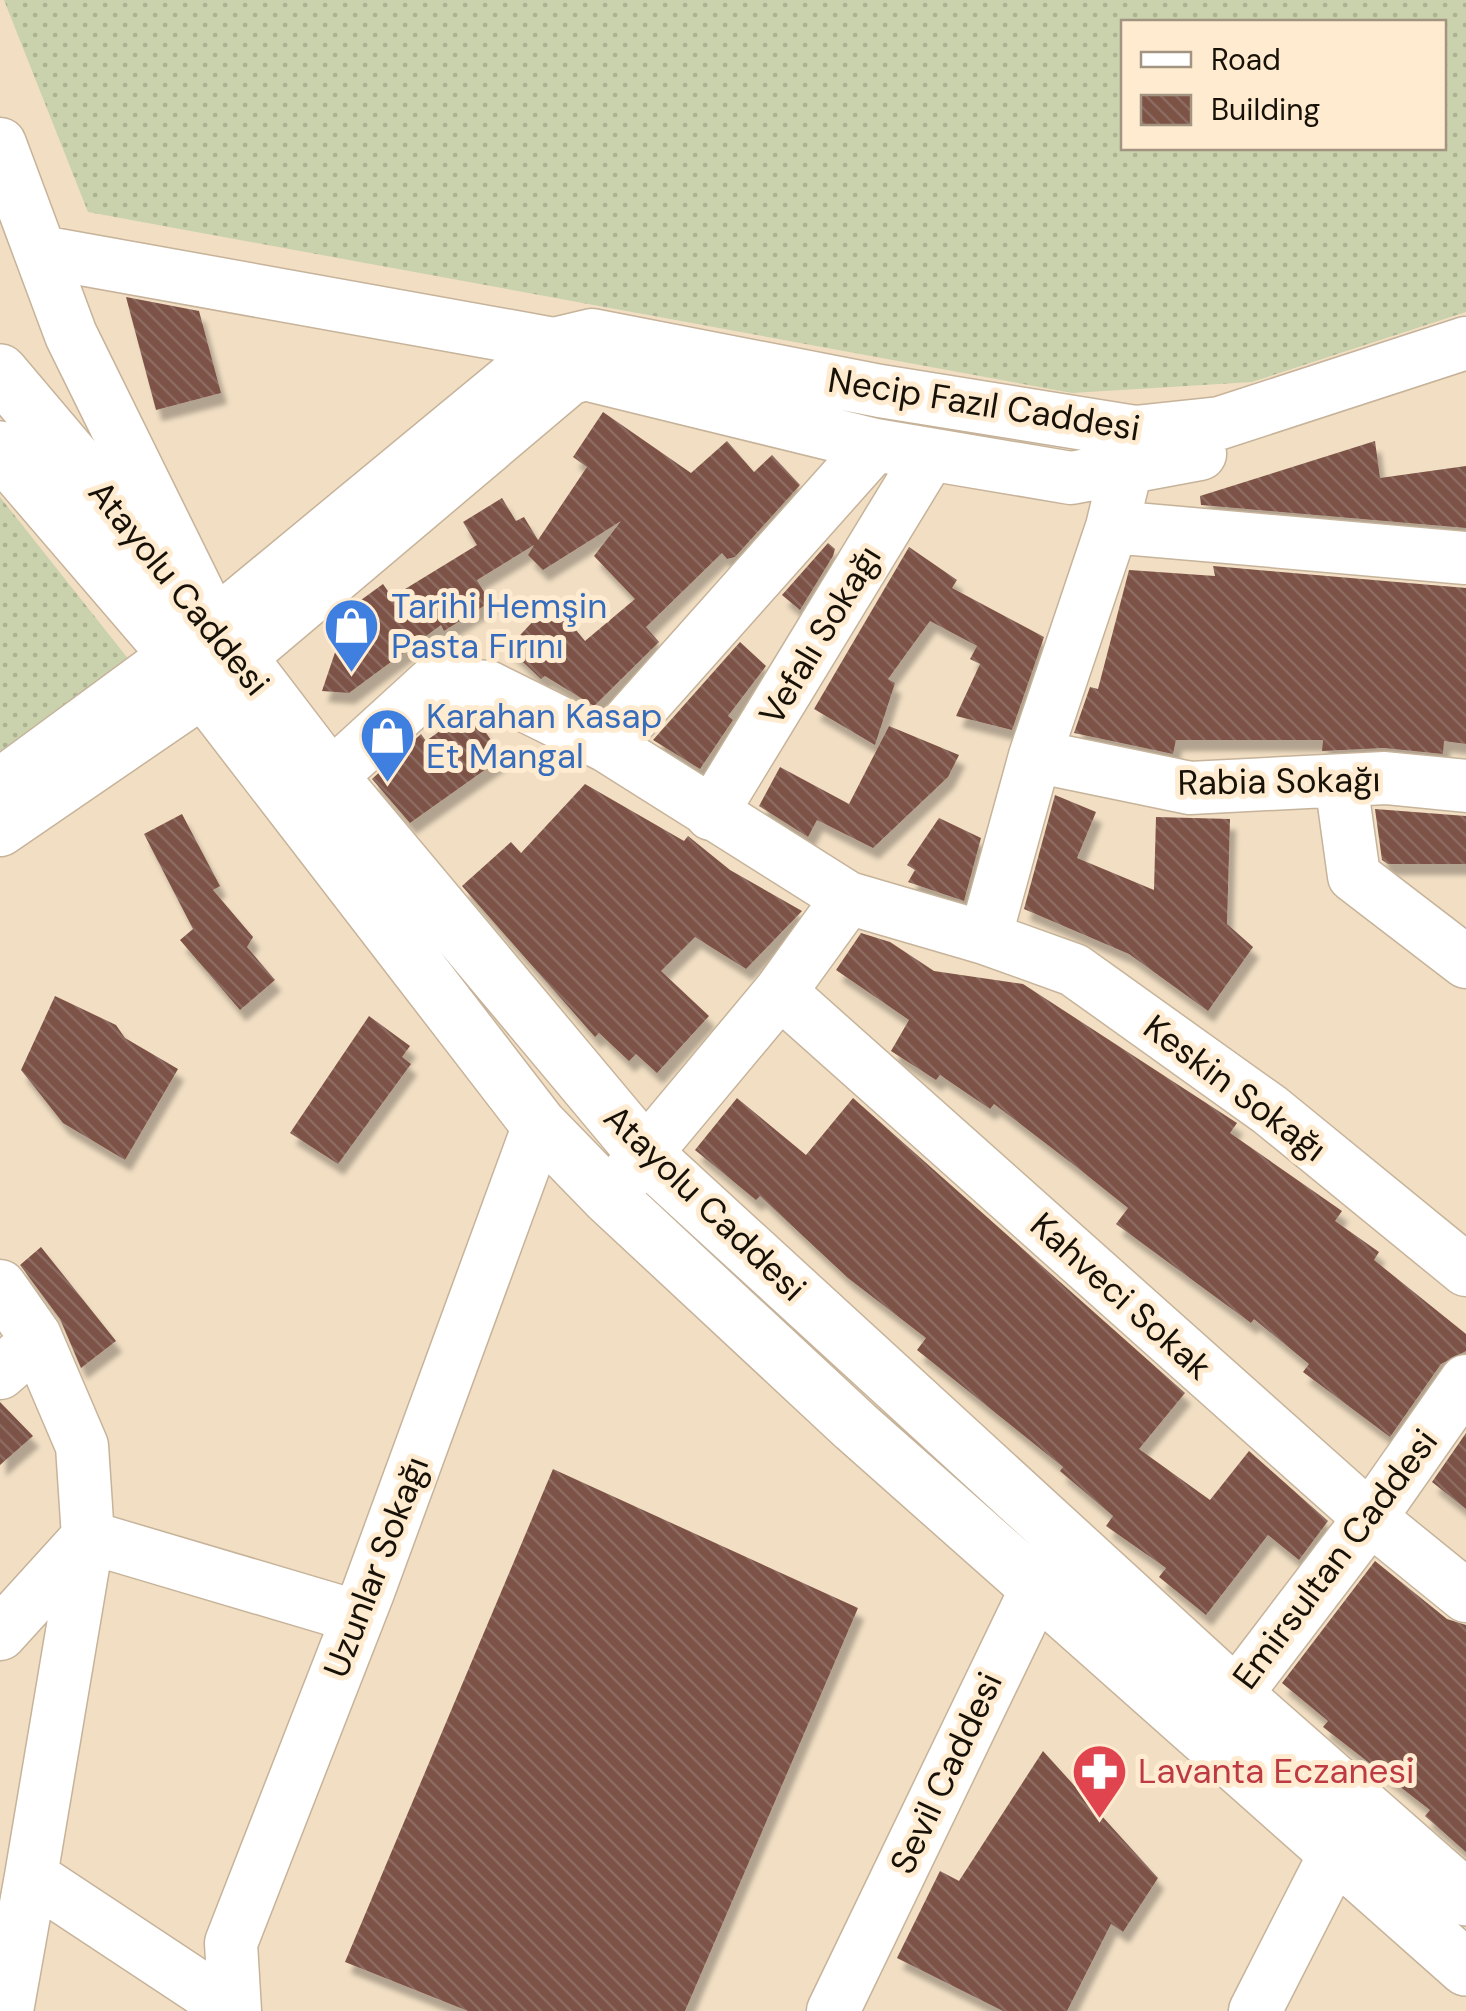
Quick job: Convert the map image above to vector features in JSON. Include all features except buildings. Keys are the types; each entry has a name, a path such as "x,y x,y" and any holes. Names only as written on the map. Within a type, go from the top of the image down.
{"main road":[{"name":"Atayolu Caddesi","path":"7,379 540,1125 610,1197 1034,1589 1466,1968"},
{"name":"Atayolu Caddesi","path":"0,449 330,777 647,1156 1234,1694 1466,1898"}],"street":[{"path":"0,144 70,335 208,657"},
{"name":"Necip Fazıl Caddesi","path":"42,252 562,361 585,374 875,445 1071,478 1131,451 1466,343"},
{"path":"7,379 59,371 70,335"},
{"name":"Necip Fazıl Caddesi","path":"562,361 592,335 880,391 1179,460 1466,369"},
{"path":"0,830 562,361"},
{"path":"607,746 875,445"},
{"path":"985,938 1035,756 1112,527 1131,451"},
{"name":"Vefalı Sokağı","path":"711,814 930,456"},
{"path":"1112,527 1466,558"},
{"path":"0,785 208,657"},
{"name":"Keskin Sokağı","path":"330,777 432,683 488,688 607,746 848,898 985,938 1074,970 1270,1110 1466,1270"},
{"name":"Rabia Sokağı","path":"1035,756 1190,788 1386,778 1466,786"},
{"path":"1340,782 1354,876 1466,962"},
{"path":"610,1197 780,992 848,898"},
{"name":"Kahveci Sokak","path":"780,992 1370,1518 1466,1596"},
{"name":"Uzunlar Sokağı","path":"235,2011 231,1943 358,1617 540,1125"},
{"path":"0,1286 18,1357 82,1446 88,1538 7,2011"},
{"name":"Emirsultan Caddesi","path":"1203,1738 1370,1518 1466,1381"},
{"name":"Sevil Caddesi","path":"833,2011 1034,1589 1063,1537"},
{"path":"88,1538 358,1617"},
{"path":"0,1634 88,1538"},
{"path":"1255,2011 1335,1854"},
{"path":"30,1876 235,2011"}],"green space":[{"path":"4,0 1466,0 1466,312 1252,382 1072,393 88,212"},
{"path":"0,497 145,680 0,768"}],"place":[{"name":"Tarihi Hemşin Pasta Fırını","path":"352,675"},
{"name":"Karahan Kasap Et Mangal","path":"387,785"},
{"name":"Lavanta Eczanesi","path":"1099,1820"}]}
